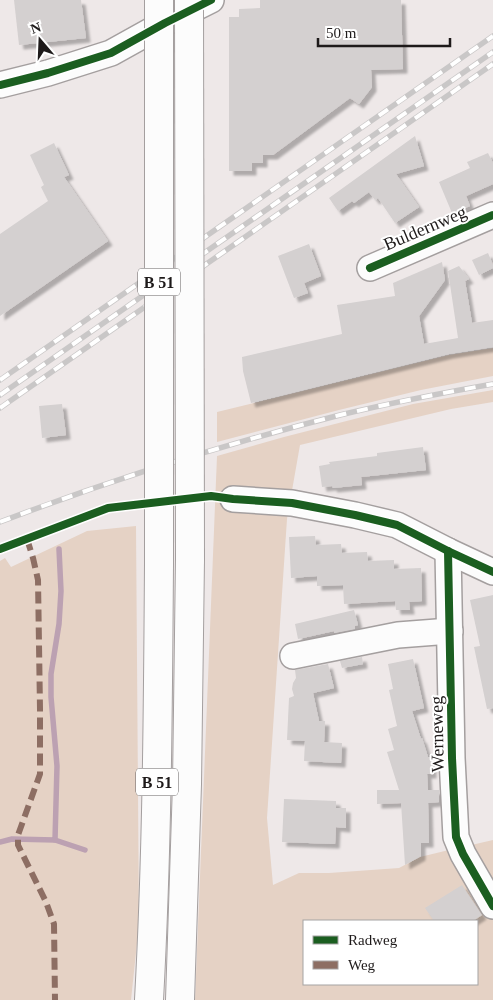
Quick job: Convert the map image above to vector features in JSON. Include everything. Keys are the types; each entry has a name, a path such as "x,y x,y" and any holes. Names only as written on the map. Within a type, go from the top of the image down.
{"highway":[{"name":"B 51","path":"149,1000 153,930 159,564 159,0"},
{"name":"B 51","path":"180,1000 187,784 190,559 189,0"}],"street":[{"path":"0,85 48,73 111,53 211,0"},
{"name":"Buldernweg","path":"370,268 493,215"},
{"path":"233,499 292,503 380,521 397,526 493,572"},
{"name":"Werneweg","path":"448,551 452,758 456,837 463,854 493,906"},
{"path":"293,656 398,635 450,632"}],"shaded area":[{"path":"493,348 493,376 421,390 217,442 217,412 449,355"},
{"path":"493,390 493,402 451,409 300,445 287,519 267,818 273,885 299,873 399,868 420,857 453,849 493,917 493,1000 195,1000 217,456 413,404"},
{"path":"136,526 139,924 131,1000 0,1000 0,561 5,558 11,567 87,531"},
{"path":"493,840 493,890 467,846"}],"building":[{"path":"14,0 81,0 86,38 19,45"},
{"path":"260,0 401,0 403,69 371,70 372,87 359,104 350,98 273,155 263,155 263,163 252,163 252,171 229,171 229,17 239,17 239,9 260,8"},
{"path":"415,136 424,166 396,174 419,207 395,223 378,198 375,200 369,192 354,203 352,201 338,211 329,198"},
{"path":"54,143 69,175 64,177 108,241 0,316 0,234 48,201 41,187 44,185 30,155"},
{"path":"488,153 493,163 493,184 466,196 470,206 452,213 439,182 470,168 467,162"},
{"path":"309,244 321,276 304,283 308,293 294,298 278,256"},
{"path":"488,253 493,268 479,275 472,260"},
{"path":"442,262 445,280 419,316 424,344 458,338 448,271 459,266 469,279 465,281 472,323 493,320 493,347 449,354 251,403 243,371 242,357 342,334 337,305 395,296 393,283"},
{"path":"62,404 66,435 42,438 39,406"},
{"path":"423,447 426,470 361,477 362,485 333,488 332,486 322,487 319,466 330,464 329,462 377,456 377,453"},
{"path":"315,536 316,545 341,544 342,553 367,552 368,561 394,560 394,569 421,568 422,601 409,602 410,610 396,610 395,601 344,604 343,585 317,586 317,576 291,578 289,537"},
{"path":"493,595 493,708 487,709 474,647 480,646 470,600"},
{"path":"354,610 358,625 355,626 355,629 334,633 334,631 298,639 295,624"},
{"path":"362,657 363,664 342,668 340,661"},
{"path":"413,659 424,708 412,711 428,757 432,757 432,774 427,774 428,790 439,790 439,802 428,803 429,843 421,843 421,856 405,865 401,803 377,804 377,790 399,790 387,752 394,750 388,729 397,726 389,690 393,689 388,664"},
{"path":"328,664 334,688 313,693 319,721 325,721 324,742 342,743 341,763 304,761 305,741 287,740 289,698 294,696 292,689 296,678 295,670"},
{"path":"284,799 336,801 336,808 346,808 346,828 336,827 335,844 282,842"},
{"path":"462,885 482,915 474,920 433,920 425,908"}],"waterway":[{"path":"0,842 12,839 55,840 57,766 51,674 59,624 61,591 59,549"},
{"path":"55,840 85,850"}],"railway":[{"path":"0,380 493,36"},
{"path":"0,395 493,52"},
{"path":"0,408 493,64"},
{"path":"0,522 126,477 254,438 340,415 493,384"}],"marked path":[{"path":"27,539 38,580 40,774 18,835 18,845 46,902 54,924 55,1000"}],"cycle path":[{"path":"0,85 48,73 111,53 211,0"},
{"path":"370,268 493,215"},
{"path":"0,549 108,508 211,496 292,503 397,525 493,572"},
{"path":"448,551 452,758 456,837 463,854 493,906"}]}
